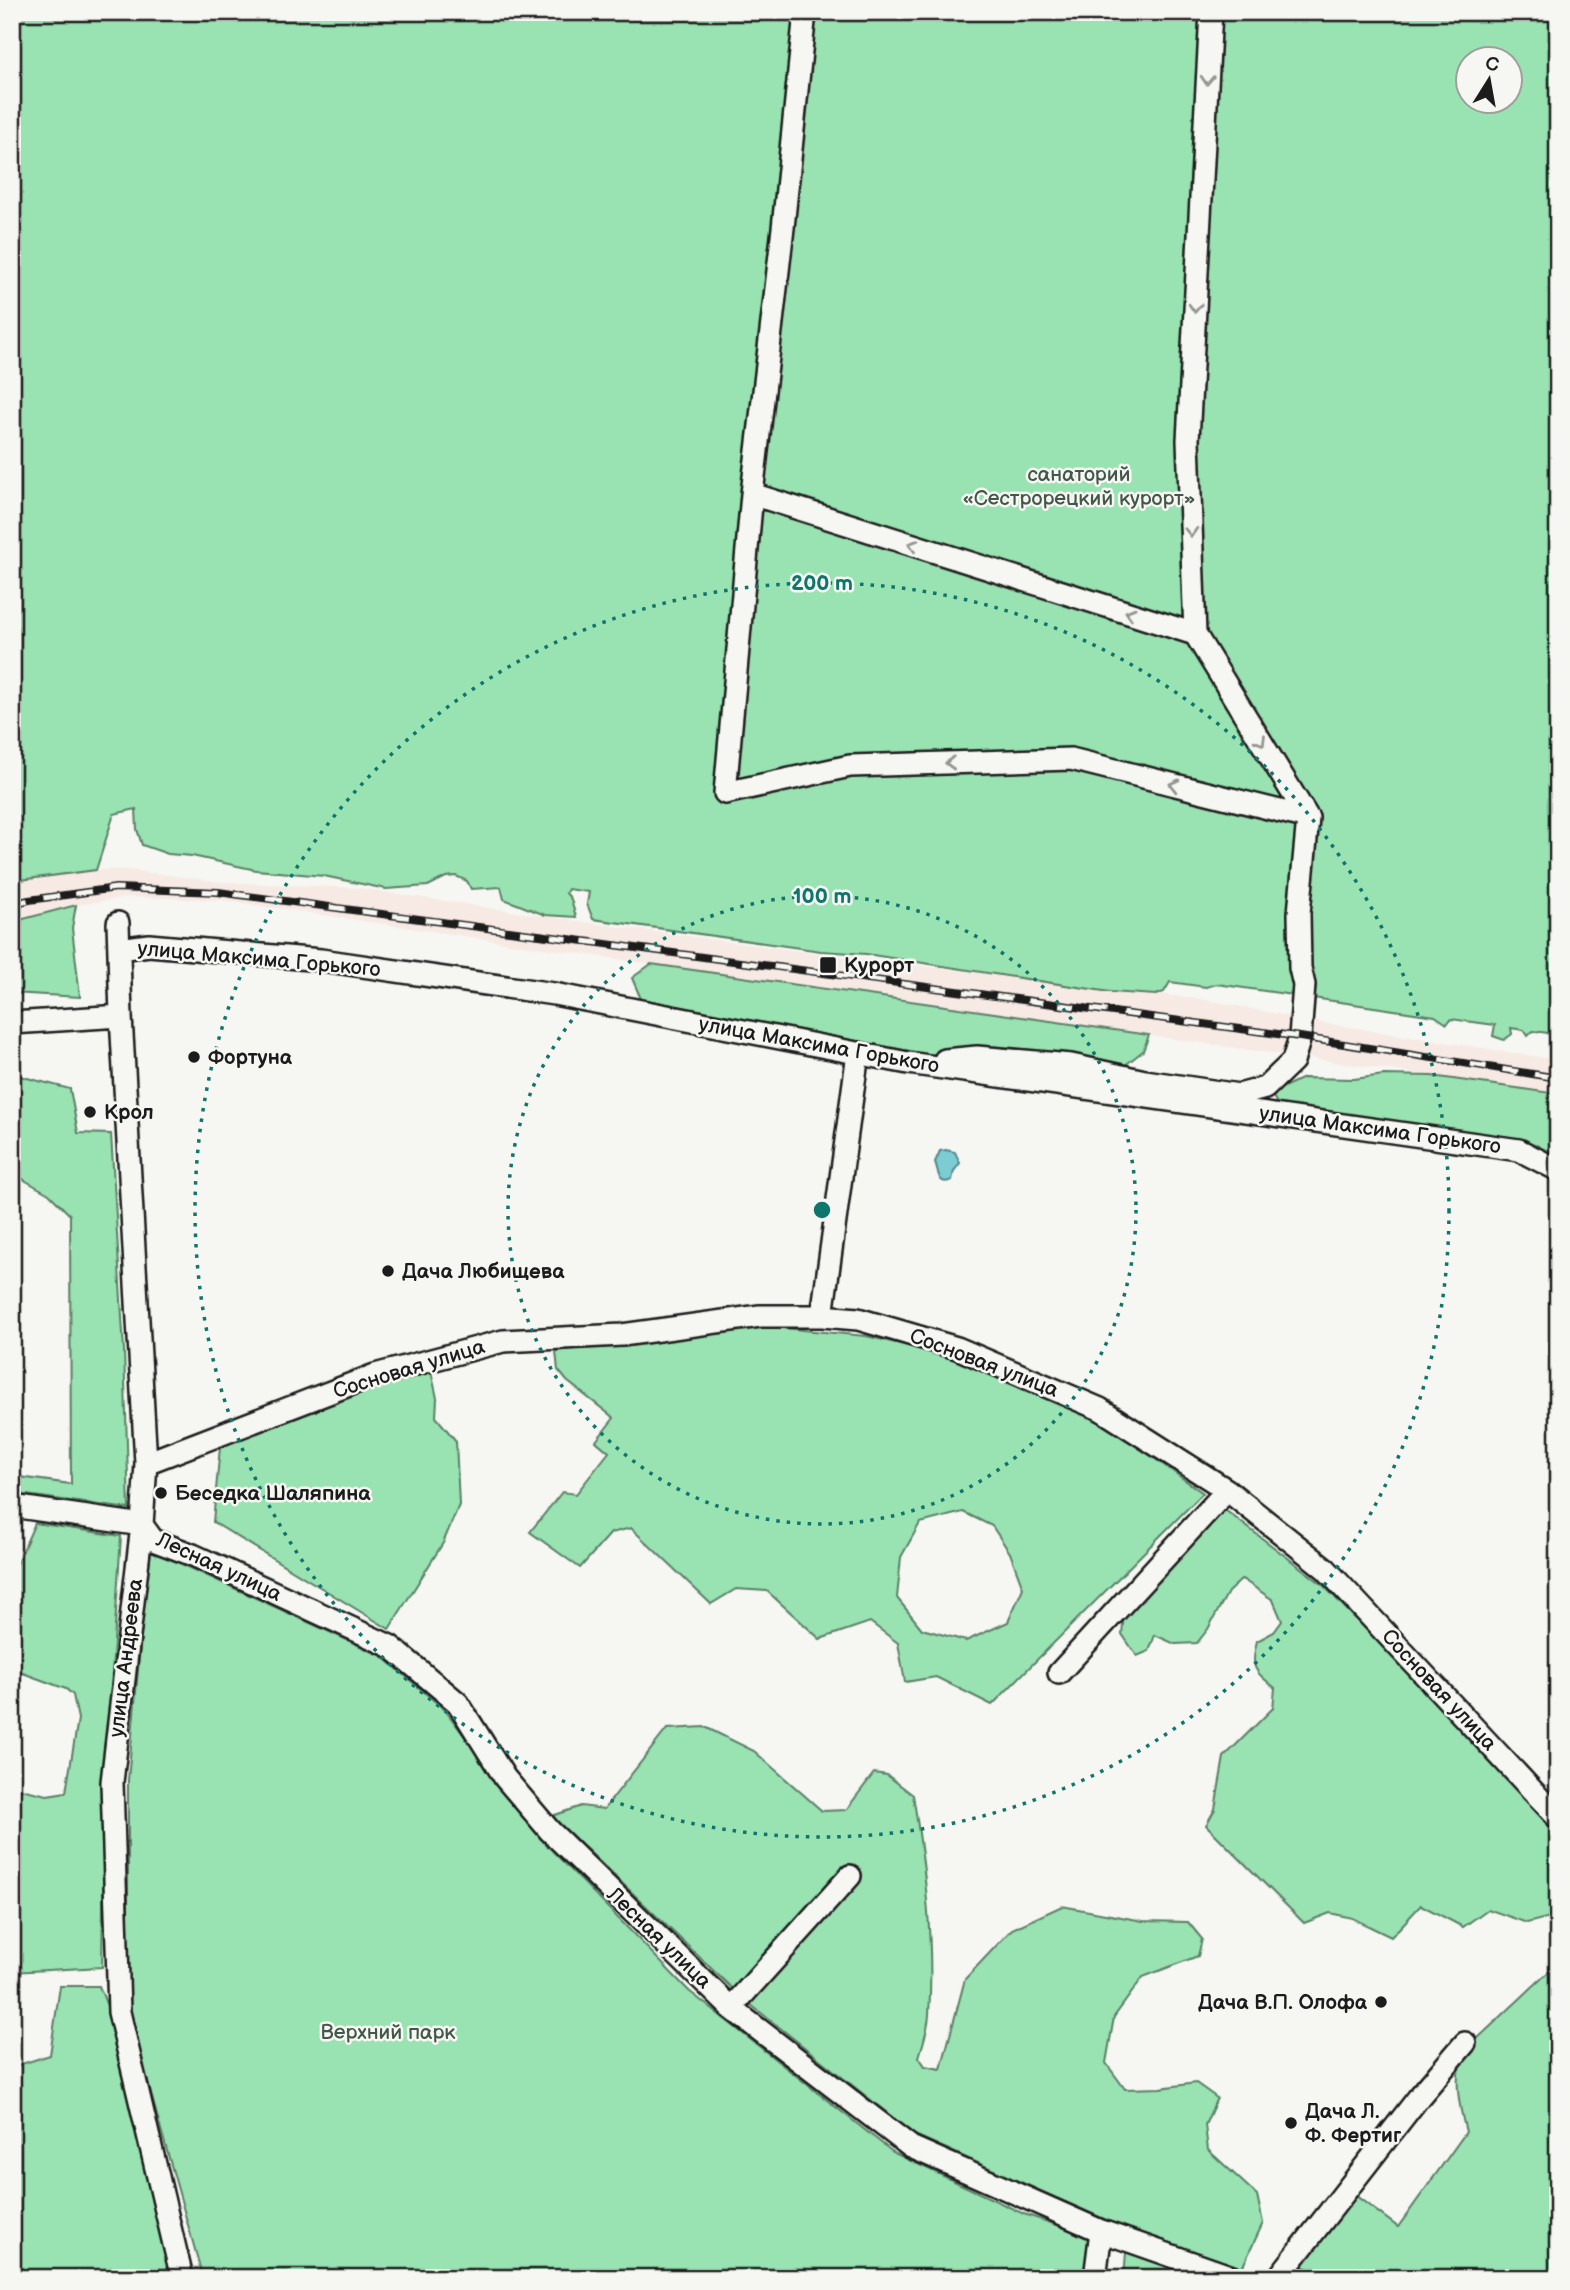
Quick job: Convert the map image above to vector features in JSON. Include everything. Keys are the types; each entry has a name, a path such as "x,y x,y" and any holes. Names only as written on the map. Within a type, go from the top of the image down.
{"street":[{"path":"805,12 752,494 725,793 850,766 1071,759 1308,818"},
{"path":"908,1063 977,1057 1071,1065 1144,1081 1239,1095 1265,1088 1293,1061 1300,1037 1304,985 1300,968 1299,913 1308,818 1195,634 1188,440 1211,12"},
{"path":"752,494 1195,634"},
{"name":"улица Андреева","path":"118,923 146,1463 142,1525 112,1782 119,2011 182,2278"},
{"name":"улица Максима Горького","path":"119,949 149,945 321,960 554,994 908,1063 1520,1150 1558,1170"},
{"path":"12,1023 121,1016"},
{"path":"821,1316 858,1054"},
{"name":"Сосновая улица","path":"146,1463 375,1374 503,1341 622,1335 760,1316 821,1316 858,1320 957,1348 1100,1409 1227,1490 1326,1569 1558,1818"},
{"path":"1059,1673 1227,1490"},
{"path":"12,1506 142,1525"},
{"name":"Лесная улица","path":"142,1525 153,1540 193,1555 390,1646 458,1703 505,1778 550,1831 731,2008 911,2147 1101,2231 1235,2278"},
{"path":"731,2008 850,1875"},
{"path":"1278,2278 1419,2097 1465,2043"},
{"path":"1096,2278 1101,2231"}],"shaded area":[{"path":"96,870 129,870 220,882 358,888 828,955 1207,1000 1323,1023 1558,1060 1558,1094 223,900 129,897 76,905 12,922 12,881"}],"green space":[{"name":"санаторий «Сестрорецкий курорт»","path":"12,12 1558,12 1558,1042 1556,1034 1533,1031 1528,1036 1524,1030 1511,1028 1512,1034 1504,1040 1493,1036 1495,1025 1451,1019 1447,1024 1435,1016 1217,984 1206,987 1170,982 1164,992 1156,995 1110,992 866,954 821,951 593,919 587,904 589,892 568,889 566,893 571,899 576,917 545,915 504,899 501,887 471,889 467,881 456,876 446,877 428,886 386,889 324,876 256,870 192,856 168,854 142,845 137,829 136,809 114,814 96,870 12,881"},
{"path":"76,905 72,928 80,997 12,993 12,922"},
{"path":"651,964 1149,1035 1143,1051 1124,1066 982,1047 928,1055 641,999 632,978"},
{"path":"12,1074 70,1089 78,1133 111,1134 124,1350 129,1509 12,1493 12,1476 71,1484 70,1215 49,1194 12,1173"},
{"path":"1384,1075 1432,1076 1558,1094 1558,1159 1279,1107 1271,1093 1303,1078 1354,1079"},
{"path":"761,1326 866,1336 952,1356 1101,1420 1203,1493 992,1705 936,1677 905,1682 898,1643 870,1622 820,1639 767,1591 736,1589 711,1604 631,1528 611,1533 580,1568 530,1532 562,1492 576,1494 609,1452 596,1441 614,1418 567,1381 558,1370 556,1351","holes":["963,1512 992,1526 1010,1553 1023,1588 1008,1622 966,1641 922,1629 897,1598 901,1557 920,1523"]},
{"path":"431,1371 437,1398 436,1417 456,1441 459,1505 443,1543 389,1629 213,1522 220,1447 375,1384"},
{"path":"1225,1510 1322,1584 1558,1828 1558,1915 1527,1923 1488,1909 1463,1927 1421,1905 1391,1937 1352,1918 1330,1913 1304,1923 1206,1825 1215,1809 1224,1757 1273,1708 1275,1688 1258,1673 1254,1657 1257,1641 1274,1632 1282,1621 1273,1600 1242,1579 1228,1592 1208,1629 1197,1643 1175,1644 1155,1635 1149,1651 1137,1656 1122,1634 1124,1614"},
{"path":"35,1523 121,1536 105,1779 102,1967 12,1972 12,1787 47,1795 66,1792 78,1719 73,1695 66,1689 12,1669 12,1574"},
{"name":"Верхний парк","path":"149,1549 382,1656 445,1710 541,1839 689,1991 894,2153 1024,2214 1096,2238 1087,2278 203,2278 128,2013 128,1780"},
{"path":"705,1727 754,1751 822,1811 846,1810 874,1773 887,1775 913,1795 925,1877 929,1932 929,2015 919,2057 925,2066 941,2069 965,1979 1012,1929 1062,1906 1143,1921 1188,1922 1202,1939 1198,1956 1143,1977 1114,2017 1106,2063 1125,2089 1196,2083 1217,2098 1205,2125 1208,2150 1257,2195 1263,2223 1242,2268 1106,2220 915,2135 741,1997 552,1816 581,1806 604,1809 667,1729"},
{"path":"1558,1963 1558,2278 1331,2278 1302,2266 1356,2196 1398,2227 1466,2132 1458,2093 1461,2054"},
{"path":"60,1986 99,1986 110,2013 173,2278 12,2278 12,2067 50,2055"},
{"path":"1126,2252 1199,2278 1124,2278"}],"water":[{"path":"940,1151 955,1152 960,1163 952,1180 947,1182 939,1177 935,1162"}],"railway":[{"path":"12,904 116,888 218,892 1300,1037 1558,1078"}],"place":[{"name":"Курорт","path":"828,965"},
{"name":"Фортуна","path":"194,1057"},
{"name":"Крол","path":"90,1112"},
{"name":"Дача Любищева","path":"388,1271"},
{"name":"Беседка Шаляпина","path":"161,1493"},
{"name":"Дача В.П. Олофа","path":"1381,2002"},
{"name":"Дача Л. Ф. Фертиг","path":"1291,2123"}]}
